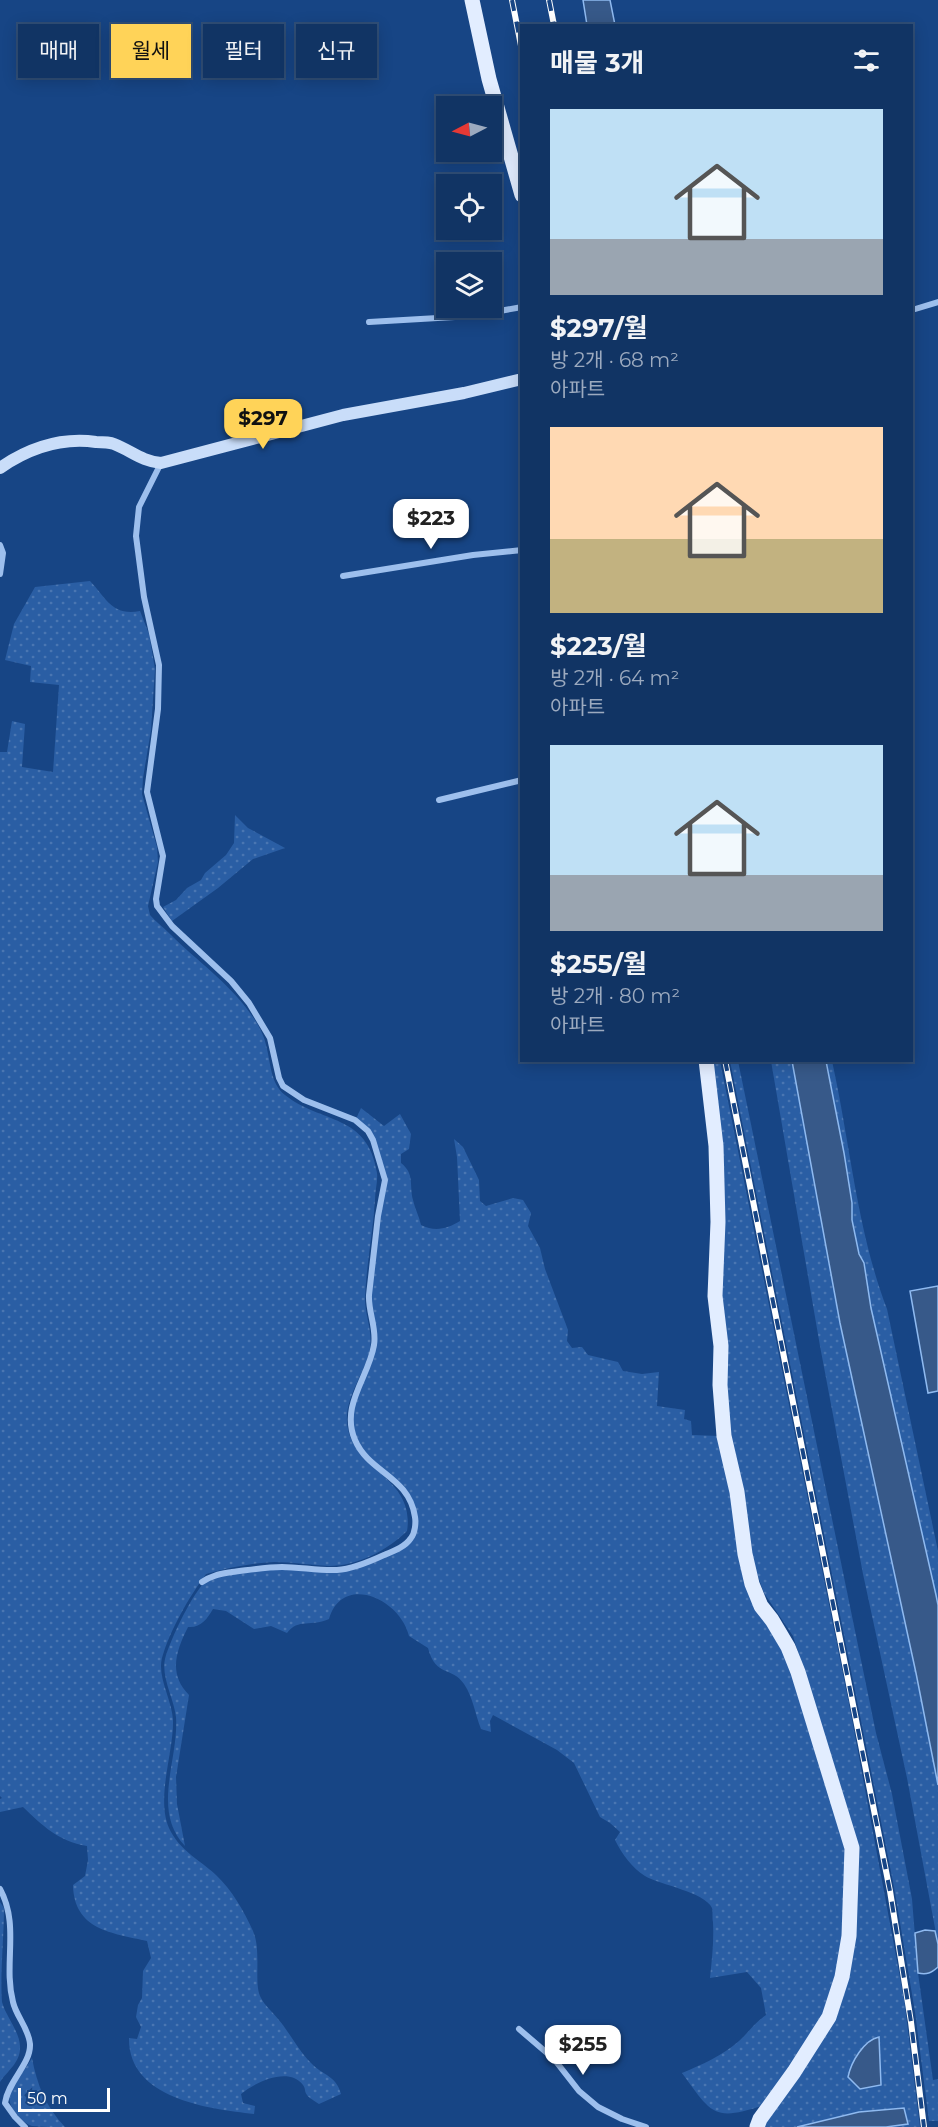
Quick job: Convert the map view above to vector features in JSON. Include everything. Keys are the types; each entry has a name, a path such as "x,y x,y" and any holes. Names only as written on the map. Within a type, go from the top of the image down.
{"main road":[{"path":"472,0 489,79 520,188"},
{"path":"706,1062 717,1146 718,1222 715,1296 721,1346 722,1417 737,1492 745,1554 752,1584 762,1606 788,1647 798,1672 852,1848 849,1936 846,1958 830,2017 755,2126"}],"street":[{"path":"913,309 938,302"},
{"path":"369,322 472,316 520,307"},
{"path":"0,468 30,450 52,443 75,440 113,444 148,462 161,463 344,415 464,393 520,379"},
{"path":"161,463 139,507 136,536 144,597 159,665 158,709 147,792 163,856 156,899 157,906 172,926 231,981 249,1003 270,1038 277,1071 283,1086 304,1100 355,1120 368,1131 373,1140 385,1180 378,1216 369,1295 375,1342 367,1368 357,1389 350,1420 355,1442 364,1454 406,1492 416,1523 413,1537 404,1545 351,1568 336,1570 265,1568 217,1575 202,1582"},
{"path":"0,545 3,553 0,574"},
{"path":"343,576 473,555 520,550"},
{"path":"438,800 520,780"},
{"path":"0,1889 9,1909 12,2001 30,2045 27,2056 2,2103 25,2127"},
{"path":"519,2029 554,2059 579,2091 598,2107 646,2127"}],"shaded area":[{"path":"583,0 610,0 615,24 587,24"},
{"path":"90,581 116,608 131,612 140,611 149,634 155,669 151,730 142,794 157,847 158,862 148,906 150,915 222,982 250,1013 264,1037 274,1079 280,1090 299,1104 341,1122 353,1130 364,1140 372,1154 377,1173 365,1299 370,1349 349,1403 347,1422 351,1438 359,1452 393,1485 402,1498 407,1512 407,1531 371,1556 350,1563 329,1566 274,1562 240,1566 206,1574 175,1625 165,1647 161,1665 173,1720 164,1792 166,1820 171,1832 186,1851 222,1881 237,1901 256,1939 258,1985 261,1998 306,2058 336,2083 341,2094 319,2104 306,2094 303,2085 297,2079 281,2076 272,2078 241,2094 243,2103 255,2106 254,2114 194,2104 156,2088 142,2075 132,2059 129,2038 137,2039 141,2027 136,2017 142,1998 143,1971 151,1958 147,1941 108,1932 97,1927 80,1912 75,1900 73,1885 85,1876 88,1860 87,1846 59,1836 23,1807 0,1812 0,1799 2,1798 0,1796 0,752 7,752 12,721 25,724 22,767 53,772 59,685 30,682 31,666 5,660 14,624 35,587"},
{"path":"235,815 248,828 285,848 253,859 172,921 163,907 176,900 187,888 201,880 205,873 226,855 234,843"},
{"path":"711,1062 720,1062 851,1714 904,1999 920,2127 886,2127 907,2124 904,2108 859,2112 797,2127 763,2127 828,2032 836,2013 855,1843 847,1807 793,1636 764,1593 754,1566 732,1456 720,1292"},
{"path":"730,1062 738,1062 876,1733 892,1794 912,1899 918,1973 933,2080 938,2079 938,2121 929,2121 915,2012 894,1887"},
{"path":"771,1062 792,1062 840,1323 938,1785 938,1944 907,1778 863,1574 820,1346"},
{"path":"792,1062 826,1062 844,1153 852,1203 852,1220 859,1254 864,1263 871,1308 936,1595 938,1605 938,1785 916,1673 840,1323"},
{"path":"826,1062 832,1062 861,1218 887,1309 938,1551 938,1605 871,1308 864,1263 859,1254 852,1220 852,1203"},
{"path":"361,1108 384,1126 400,1114 411,1134 409,1149 401,1154 401,1163 410,1176 413,1200 421,1225 441,1229 460,1221 454,1139 463,1147 479,1180 480,1201 486,1206 513,1198 523,1200 531,1213 528,1226 540,1248 545,1269 568,1330 567,1341 572,1348 582,1347 588,1355 618,1362 623,1371 642,1374 659,1372 657,1406 685,1410 684,1419 691,1421 692,1435 719,1436 734,1512 847,1839 845,1944 830,2007 765,2105 734,2113 715,2111 700,2098 682,2073 726,2051 766,2015 761,1988 747,1972 710,1978 713,1936 712,1908 708,1902 682,1889 645,1876 632,1865 615,1840 620,1832 600,1817 574,1763 557,1750 493,1715 490,1721 491,1732 481,1729 472,1700 464,1684 435,1664 428,1648 409,1636 404,1622 383,1602 358,1594 346,1597 336,1605 329,1619 301,1624 291,1628 287,1633 271,1626 254,1629 226,1611 213,1609 200,1624 188,1627 176,1662 178,1679 189,1695 176,1777 177,1804 185,1846 175,1832 168,1801 176,1717 164,1666 183,1616 203,1584 209,1578 265,1569 336,1571 367,1564 414,1538 412,1501 365,1453 353,1431 352,1411 374,1355 370,1307 379,1216 386,1180 374,1139 356,1119"},
{"path":"938,1286 938,1391 928,1393 910,1291"},
{"path":"0,1902 4,1908 2,2002 17,2034 20,2052 0,2082"},
{"path":"925,1930 935,1931 938,1944 938,1967 924,1974 918,1973 915,1933"},
{"path":"879,2037 881,2085 860,2089 848,2077 850,2071 863,2047"},
{"path":"32,2058 43,2095 65,2127 32,2126 22,2120 11,2106 9,2094 11,2089"},
{"path":"904,2108 908,2124 886,2127 797,2127 859,2112"}],"railway":[{"path":"512,0 520,41"},
{"path":"549,0 554,24"},
{"path":"725,1062 890,1891 911,2022 924,2127"}]}
